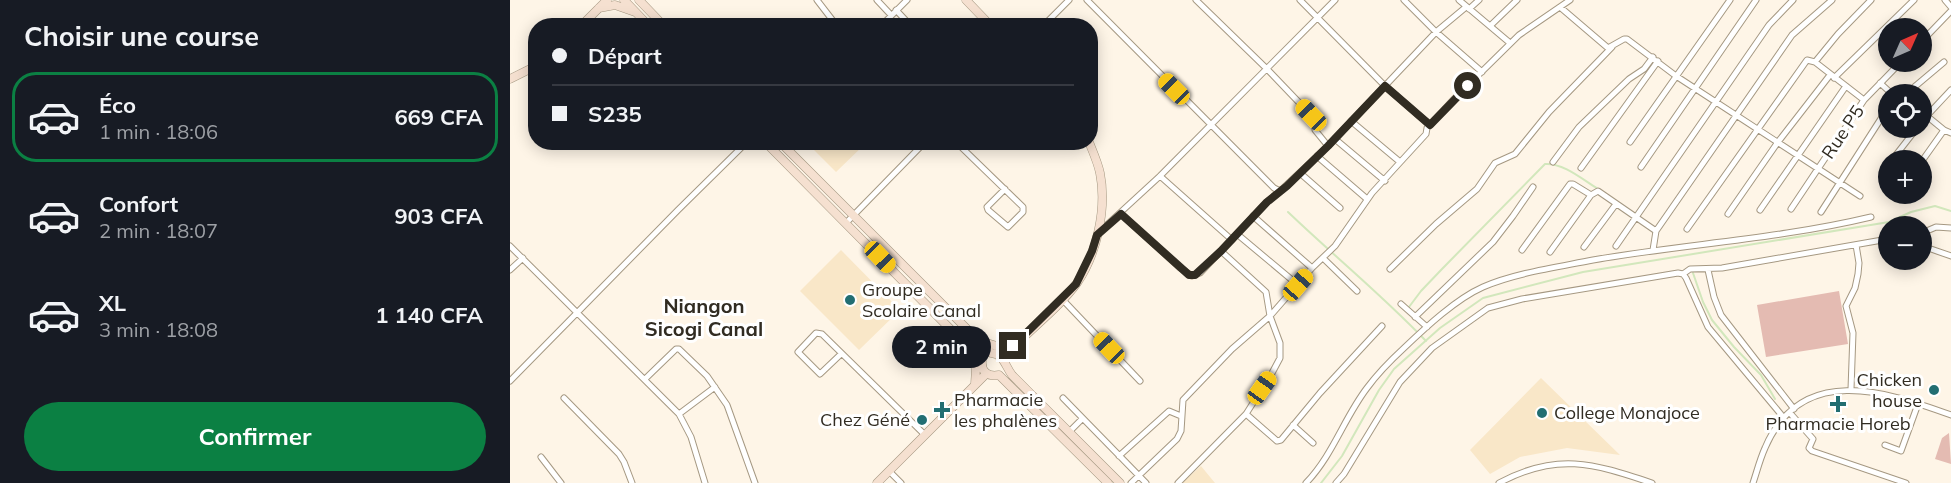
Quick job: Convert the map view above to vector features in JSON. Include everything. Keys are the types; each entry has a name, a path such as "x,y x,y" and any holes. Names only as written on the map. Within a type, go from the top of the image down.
{"main road":[{"path":"588,18 599,4 607,0"},
{"path":"624,0 641,18"},
{"path":"966,0 983,18"},
{"path":"641,1 657,18"},
{"path":"599,4 615,5 635,12"},
{"path":"510,79 528,70"},
{"path":"773,150 982,361 986,374 999,375 1005,367"},
{"path":"788,150 976,339 991,353 1002,358 1005,367 1120,483"},
{"path":"1002,358 1062,299 1076,284 1083,272 1097,235 1102,198 1100,173 1092,150"},
{"path":"976,339 991,345 1013,346"},
{"path":"973,352 976,368 975,384"},
{"path":"982,361 991,353"},
{"path":"877,483 986,374"},
{"path":"999,375 1107,483"}],"street":[{"path":"817,0 831,18"},
{"path":"877,0 891,15"},
{"path":"888,18 907,0"},
{"path":"1051,18 1069,0"},
{"path":"1087,0 1274,188 1280,191"},
{"path":"1196,0 1267,69 1314,119 1315,130 1328,146"},
{"path":"1300,0 1385,86 1430,125"},
{"path":"1097,235 1160,176 1335,0"},
{"path":"1404,0 1436,32 1482,72"},
{"path":"1459,0 1510,43"},
{"path":"1121,214 1189,275 1200,273 1253,216 1335,139 1436,32 1479,0"},
{"path":"1490,26 1517,0"},
{"path":"1131,483 1177,439 1181,431 1183,400 1232,349 1270,316 1328,253 1367,200 1426,134 1426,129 1510,43 1570,0"},
{"path":"1630,142 1730,0"},
{"path":"1641,167 1756,0"},
{"path":"1616,246 1715,100 1769,25 1793,0"},
{"path":"1653,250 1656,231 1792,35 1832,0"},
{"path":"1815,62 1871,0"},
{"path":"1728,214 1778,142 1832,77 1914,0"},
{"path":"1932,29 1951,9 1945,0"},
{"path":"1560,8 1604,45 1608,48 1612,47"},
{"path":"896,10 904,18"},
{"path":"1390,269 1436,224 1477,189 1495,163 1515,154 1549,112 1612,47 1624,39 1676,76 1860,196"},
{"path":"1553,162 1580,127 1629,79 1655,59"},
{"path":"1581,168 1655,59"},
{"path":"1687,229 1805,62 1809,60 1815,62 1864,100"},
{"path":"1918,84 1944,62"},
{"name":"Rue P5","path":"1791,209 1864,100 1891,72"},
{"path":"1760,210 1846,86"},
{"path":"1932,108 1951,90"},
{"path":"1352,121 1400,162"},
{"path":"1932,121 1948,131 1932,150"},
{"path":"1821,212 1878,123"},
{"path":"1900,150 1909,138"},
{"path":"1335,139 1385,181"},
{"path":"510,381 739,150"},
{"path":"846,223 918,150"},
{"path":"964,150 1005,189 1024,209 1008,227 987,207 1005,189"},
{"path":"1317,156 1367,200"},
{"path":"1300,173 1340,208"},
{"path":"1160,176 1232,240"},
{"path":"1522,250 1570,184 1591,195"},
{"path":"1415,317 1493,243 1533,187"},
{"path":"1550,252 1591,195 1598,191 1656,231"},
{"path":"1584,247 1616,204"},
{"path":"1253,216 1312,268"},
{"path":"1306,483 1335,443 1366,388 1390,361 1426,328 1483,287 1569,265 1653,250 1815,229 1871,217"},
{"path":"1932,229 1951,228"},
{"path":"1237,234 1298,285"},
{"path":"1336,483 1344,474 1400,382 1432,348 1488,308 1522,299 1683,274 1690,269 1708,270 1878,240"},
{"path":"1851,389 1853,333 1846,306 1855,288 1858,274 1856,245"},
{"path":"510,246 679,414 691,437 705,483"},
{"path":"1932,250 1951,256"},
{"path":"1178,483 1246,414 1280,358 1280,343 1270,316 1266,292 1221,251"},
{"path":"1328,253 1357,291"},
{"path":"510,270 523,258"},
{"path":"1708,270 1721,315 1813,439 1809,448 1812,452 1906,483"},
{"path":"1683,274 1708,327 1784,418"},
{"path":"1062,299 1140,381"},
{"path":"1401,304 1426,328"},
{"path":"1246,414 1277,441 1281,440 1350,359 1382,326"},
{"path":"841,354 820,374 798,352 819,332 925,435"},
{"path":"645,379 676,349 692,361 715,387 730,412 755,483"},
{"path":"679,414 715,387"},
{"path":"1754,483 1765,448 1784,418 1822,394 1834,390 1851,389 1879,392 1951,415"},
{"path":"564,398 619,454 632,483"},
{"path":"1063,398 1146,483"},
{"path":"1885,446 1900,451 1918,404"},
{"path":"1119,456 1169,411 1181,416"},
{"path":"1069,432 1082,419"},
{"path":"1293,425 1313,443"},
{"path":"541,456 561,483"},
{"path":"1499,483 1519,472 1542,466 1572,463 1600,466 1652,483"},
{"path":"889,471 901,483"},
{"path":"1626,483 1629,475"}],"shaded area":[{"path":"814,150 859,150 836,172"},
{"name":"Groupe Scolaire Canal","path":"841,250 900,310 859,350 800,291"},
{"path":"1839,291 1848,344 1766,357 1757,305"},
{"name":"College Monajoce","path":"1541,378 1620,455 1567,448 1520,457 1490,474 1470,450"},
{"path":"1949,433 1951,464 1935,459 1942,438"},
{"path":"1201,466 1215,483 1182,483"}],"waterway":[{"path":"1409,307 1421,291 1545,164 1566,169 1598,189"},
{"path":"1321,483 1342,456 1379,390 1394,369 1440,328 1483,298 1583,272 1889,222 1911,212 1935,206 1951,211"},
{"path":"1288,212 1426,341"},
{"path":"1693,273 1712,320 1761,375 1775,399"}],"place":[{"name":"Groupe Scolaire Canal","path":"850,300"},
{"name":"Chicken house","path":"1934,390"},
{"name":"Pharmacie Horeb","path":"1838,404"},
{"name":"Pharmacie les phalènes","path":"942,410"},
{"name":"College Monajoce","path":"1542,413"},
{"name":"Chez Géné","path":"922,420"}],"district":[{"name":"Niangon Sicogi Canal","path":"704,318"}],"route":[{"path":"1013,346 1076,284 1097,235 1121,214 1189,275 1195,275 1200,273 1267,202 1328,146 1385,86 1430,125 1468,86"}]}
